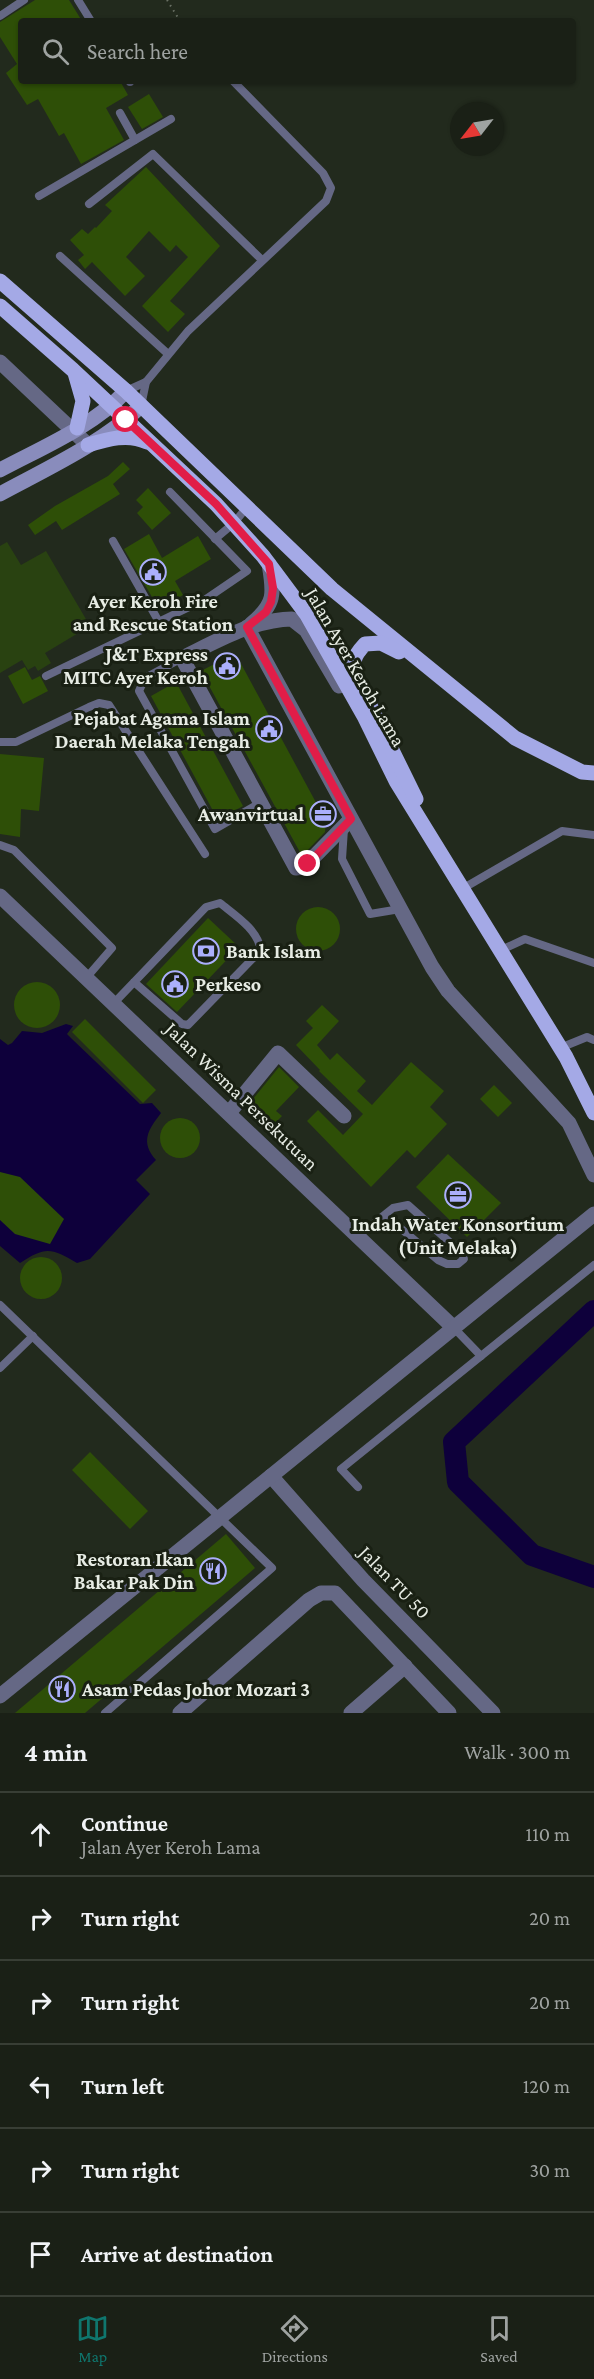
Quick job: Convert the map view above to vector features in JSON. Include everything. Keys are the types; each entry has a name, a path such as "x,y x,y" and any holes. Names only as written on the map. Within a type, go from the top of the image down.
{"main road":[{"name":"Jalan Ayer Keroh Lama","path":"0,281 126,392 332,589 514,738 582,772 594,773"},
{"name":"Jalan Ayer Keroh Lama","path":"0,306 73,370 216,504 269,564 307,615 364,716 396,781 563,1052 594,1113"},
{"path":"73,370 83,401 76,429"},
{"path":"0,470 76,429 112,406 126,392"},
{"path":"0,494 88,445 126,420 141,406"},
{"path":"88,445 123,437 142,440 152,445"},
{"path":"449,870 395,753 357,680 352,664 357,653 365,644 381,643 397,650 490,718"}],"street":[{"path":"0,362 76,429 88,445"},
{"path":"247,627 266,612 271,602 273,588 269,564"},
{"path":"348,822 304,867 296,868 182,658 247,627 279,619 292,619 306,630 396,781"},
{"path":"247,627 348,822 432,967 448,992 569,1123 594,1175"},
{"name":"Jalan Wisma Persekutuan","path":"0,896 454,1328"},
{"path":"563,1052 594,1124"},
{"path":"229,1113 278,1053 344,1116"},
{"path":"0,1696 594,1214"},
{"name":"Jalan TU 50","path":"271,1476 363,1580 493,1713"},
{"path":"180,1713 309,1600 321,1593 335,1593 449,1713"},
{"path":"351,1713 405,1666"}],"lane":[{"path":"0,16 24,0"},
{"path":"78,0 89,18"},
{"path":"126,392 146,382 188,332 326,201 330,188 323,173 236,84"},
{"path":"120,113 135,140"},
{"path":"39,196 171,119"},
{"path":"89,204 153,154 262,260"},
{"path":"60,256 168,354"},
{"path":"141,406 146,382"},
{"path":"46,676 206,599 247,571 170,492"},
{"path":"215,539 234,523 247,507"},
{"path":"113,541 159,622"},
{"path":"182,658 145,678 139,691 215,828 260,803"},
{"path":"0,742 16,742 99,703 109,705 205,854"},
{"path":"348,822 342,859 370,914 400,909"},
{"path":"462,889 562,831 594,835"},
{"path":"0,845 14,850 112,948 87,977"},
{"path":"114,1002 206,907 213,903 220,903 252,930 260,941 261,950 188,1025 183,1024 134,982"},
{"path":"501,950 525,939 594,963"},
{"path":"563,1052 587,1037 594,1040"},
{"path":"358,1236 385,1215 399,1205 408,1205 462,1253 464,1259 458,1264 447,1264 438,1260 385,1215"},
{"path":"358,1487 341,1469 594,1265"},
{"path":"0,1305 272,1568 105,1713"},
{"path":"454,1328 481,1356"},
{"path":"0,1368 33,1336"}],"path":[{"path":"167,0 178,18"}],"green space":[{"path":"7,542 21,565 46,551 90,626 45,653 51,663 38,671 35,666 28,670 22,660 0,673 0,546"}],"shaded area":[{"path":"66,1024 73,1026 67,1034 140,1104 152,1103 161,1113 149,1131 147,1142 156,1160 136,1180 150,1194 90,1259 77,1263 61,1254 48,1251 36,1254 20,1263 0,1246 0,1039 8,1045 22,1031 42,1033"}],"building":[{"path":"35,0 69,0 80,18 18,18 18,84 122,84 128,95 106,108 124,140 81,164 64,133 59,136 38,99 27,105 6,73 17,64 0,37 0,22"},
{"path":"149,94 163,117 142,129 128,107"},
{"path":"146,167 220,246 170,301 185,314 168,332 142,306 188,257 176,245 170,252 149,231 126,257 145,276 125,296 92,262 85,269 78,260 84,255 70,240 82,229 88,234 96,228 112,211 105,205"},
{"path":"123,462 130,469 113,484 120,494 62,530 56,521 35,535 28,525 55,506 108,476"},
{"path":"148,488 171,513 152,530 137,513 143,507 136,500"},
{"name":"Ayer Keroh Fire and Rescue Station","path":"149,534 162,558 198,536 211,559 175,581 183,595 159,609 124,549"},
{"path":"226,658 239,660 326,821 325,832 302,856 201,671"},
{"path":"25,667 32,680 40,676 48,691 23,704 8,676"},
{"path":"176,682 243,806 218,820 151,696"},
{"path":"0,754 44,758 39,811 21,809 20,837 0,834"},
{"path":"318,907 333,914 340,929 333,944 318,951 303,944 296,929 303,914"},
{"path":"208,918 239,947 177,1012 146,984"},
{"path":"37,982 53,989 60,1005 53,1021 37,1028 21,1021 14,1005 21,989"},
{"path":"322,1005 339,1021 317,1045 330,1060 337,1053 366,1081 357,1091 372,1105 411,1062 444,1091 430,1107 447,1124 415,1158 407,1150 371,1187 307,1121 318,1110 343,1135 363,1114 296,1045 313,1028 306,1021"},
{"path":"85,1019 156,1090 143,1103 72,1032"},
{"path":"279,1067 299,1087 276,1111 282,1116 272,1126 249,1104"},
{"path":"494,1085 512,1103 498,1117 480,1099"},
{"path":"180,1118 188,1119 194,1124 199,1130 199,1146 194,1152 188,1157 180,1158 172,1157 166,1152 161,1146 160,1138 161,1130 166,1124 172,1119"},
{"name":"Indah Water Konsortium (Unit Melaka)","path":"448,1154 501,1203 467,1237 416,1187"},
{"path":"0,1172 20,1177 64,1219 50,1244 15,1234 0,1220"},
{"path":"41,1257 56,1263 62,1278 56,1293 41,1299 26,1293 20,1278 26,1263"},
{"path":"90,1452 148,1511 130,1529 72,1470"},
{"path":"226,1534 255,1568 85,1713 15,1713"}],"waterway":[{"path":"594,1311 454,1442 458,1482 532,1555 594,1577"}],"place":[{"name":"Ayer Keroh Fire and Rescue Station","path":"153,572"},
{"name":"J&T Express MITC Ayer Keroh","path":"227,666"},
{"name":"Pejabat Agama Islam Daerah Melaka Tengah","path":"269,729"},
{"name":"Awanvirtual","path":"323,814"},
{"name":"Bank Islam","path":"206,951"},
{"name":"Perkeso","path":"175,984"},
{"name":"Indah Water Konsortium (Unit Melaka)","path":"458,1195"},
{"name":"Restoran Ikan Bakar Pak Din","path":"213,1571"},
{"name":"Asam Pedas Johor Mozari 3","path":"62,1689"}],"route":[{"path":"126,420 216,504 269,564 273,588 271,602 266,612 247,627 351,819 308,864"}]}
